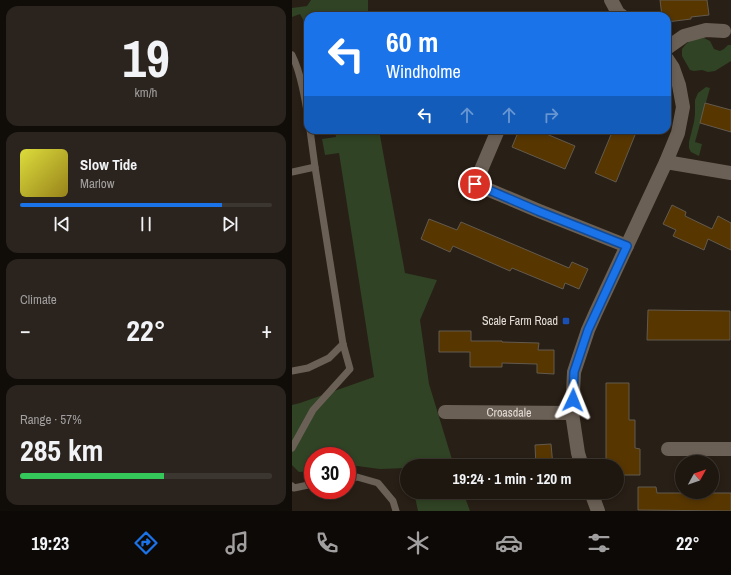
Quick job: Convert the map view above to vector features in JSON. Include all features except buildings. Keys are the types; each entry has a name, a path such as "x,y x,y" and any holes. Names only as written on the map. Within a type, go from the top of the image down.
{"street":[{"path":"611,0 617,12"},
{"path":"671,45 684,36 706,30 724,31"},
{"path":"580,459 572,413 574,372 588,330 678,133 683,107 679,84 671,65"},
{"path":"496,134 475,184 538,211 627,246"},
{"path":"666,162 731,173"},
{"name":"Croasdale","path":"445,412 572,413"},
{"path":"668,449 731,450"},
{"path":"594,499 598,511"}],"lane":[{"path":"292,55 296,62 304,98"},
{"path":"292,448 313,410 350,370 343,344 311,134"},
{"path":"292,172 315,166"},
{"path":"292,371 308,368 329,358 343,344"},
{"path":"356,477 378,484 393,501 396,511"},
{"path":"292,486 294,488 304,486"}],"green space":[{"path":"311,0 368,0 368,12 304,12 304,22 300,14 292,17 292,8 307,6"},
{"path":"704,38 710,41 714,49 720,51 728,45 731,45 731,61 715,71 708,72 702,70 690,70 682,56 682,49 693,39"},
{"path":"706,87 710,88 695,142 702,144 699,156 691,152 689,142 694,122 695,100 698,93"},
{"path":"336,134 380,134 405,273 437,280 420,320 429,384 452,459 400,459 400,468 380,469 356,466 356,447 304,447 304,472 299,472 292,465 292,405 374,377 339,153 325,155 322,139 336,137"},
{"path":"415,499 466,499 470,511 418,511"}],"place":[{"name":"Scale Farm Road","path":"566,321"}],"route":[{"path":"475,184 538,211 627,246 588,330 574,372 573,400"}]}
